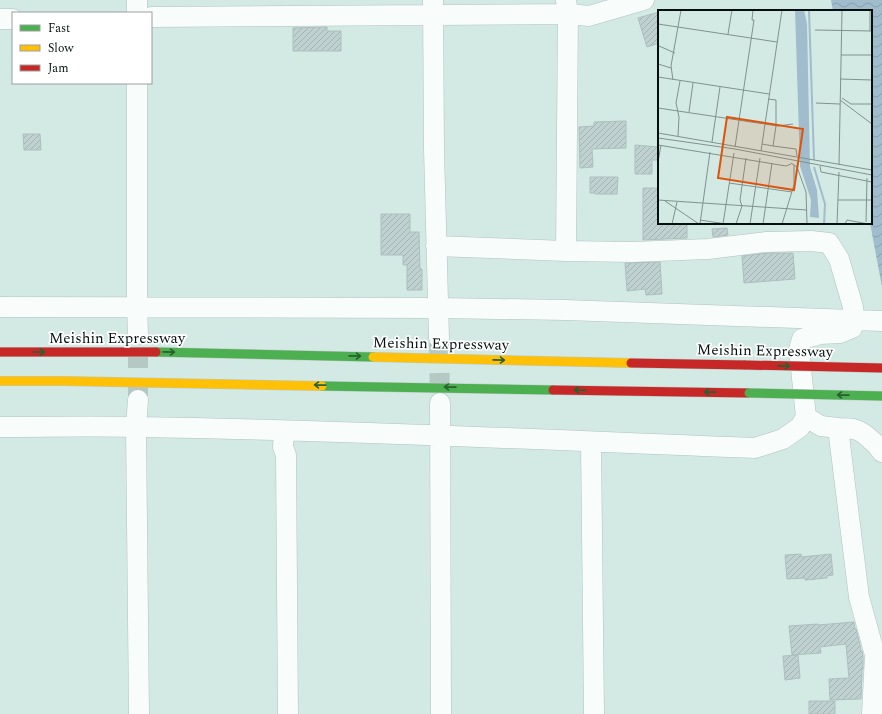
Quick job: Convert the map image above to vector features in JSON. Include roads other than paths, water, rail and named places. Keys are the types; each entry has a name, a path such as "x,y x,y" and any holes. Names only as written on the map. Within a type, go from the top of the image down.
{"highway":[{"name":"Meishin Expressway","path":"0,352 144,352 882,368"},
{"path":"0,381 79,381 882,396"}],"street":[{"path":"137,0 137,12"},
{"path":"152,17 279,17 433,7 567,7 589,16 644,0"},
{"path":"433,7 434,157 438,338"},
{"path":"566,251 567,7"},
{"path":"0,19 12,19"},
{"path":"137,84 138,334"},
{"path":"0,427 136,427 284,431 755,448 784,439 800,427 806,417 799,349 802,340 820,334 840,333 852,328 854,320 853,307 839,259 829,243 812,241 766,242 708,249 632,252 436,246"},
{"path":"0,307 438,308 565,310 882,321"},
{"path":"138,400 136,427 139,714"},
{"path":"440,403 441,714"},
{"path":"806,417 821,426 849,428 863,432 879,446 882,452"},
{"path":"838,428 859,597 875,655 872,714"},
{"path":"284,431 283,446 286,455 288,714"},
{"path":"591,442 594,714"}],"water":[{"path":"831,0 882,0 882,287 870,224 872,224 872,10 833,10"}],"tunnel":[{"path":"138,336 138,398"},
{"path":"439,343 440,403"}]}
